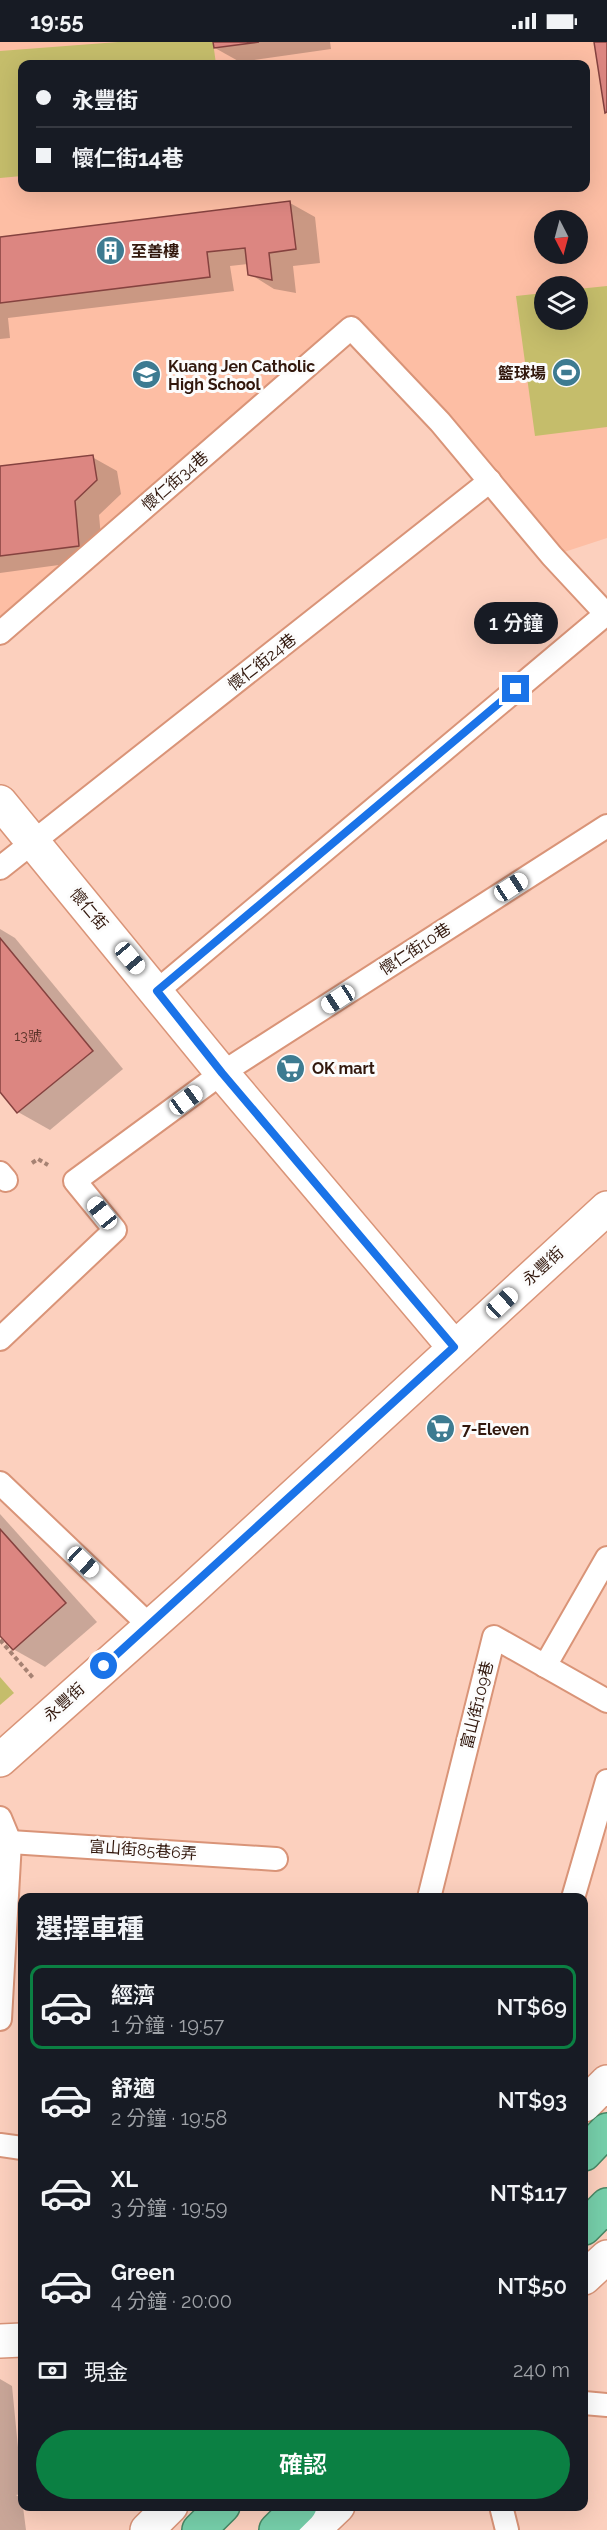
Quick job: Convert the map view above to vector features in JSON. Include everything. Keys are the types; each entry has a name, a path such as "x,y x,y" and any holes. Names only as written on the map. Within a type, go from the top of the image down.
{"highway":[{"path":"588,2150 607,2130"},
{"path":"588,2224 607,2205"},
{"path":"199,2530 218,2511"},
{"path":"276,2530 295,2511"}],"street":[{"name":"懷仁街","path":"0,802 222,1073 454,1347"},
{"name":"永豐街","path":"0,1760 150,1626 454,1347 603,1221"},
{"path":"588,2101 607,2082"},
{"path":"588,2274 607,2257"},
{"path":"0,2341 18,2340"},
{"path":"147,2530 166,2511"},
{"path":"313,2530 333,2511"}],"lane":[{"name":"懷仁街34巷","path":"0,633 351,328 440,422 490,481"},
{"path":"157,991 606,614 552,556 490,481"},
{"name":"懷仁街24巷","path":"0,868 490,481"},
{"name":"懷仁街10巷","path":"75,1180 222,1073 607,826"},
{"path":"0,1339 115,1230 75,1180"},
{"path":"0,1483 150,1626"},
{"path":"545,1666 607,1558"},
{"name":"富山街109巷","path":"430,1893 494,1637 607,1701"},
{"path":"574,1893 607,1781"},
{"path":"0,1818 10,1842 12,1997 0,2019"},
{"name":"富山街85巷6弄","path":"10,1842 276,1859"},
{"path":"0,2145 18,2147"},
{"path":"588,2403 607,2405"},
{"path":"502,2511 507,2530"}],"path":[{"path":"3,1177 38,1159 75,1180"},
{"path":"0,1640 58,1707"}],"shaded area":[{"name":"Kuang Jen Catholic High School","path":"0,42 607,42 607,538 552,556 358,322 0,616"},
{"path":"118,42 213,42 215,60 18,60 18,176 0,178 0,51"},
{"name":"籃球場","path":"607,286 607,427 535,436 516,296 534,294 534,330 588,330 588,288"},
{"path":"0,1677 14,1693 0,1705"}],"building":[{"path":"213,42 259,42 214,48"},
{"path":"594,42 607,42 607,112 605,113"},
{"name":"至善樓","path":"290,201 296,249 269,253 272,280 248,275 245,248 207,252 210,277 0,303 0,237"},
{"path":"93,455 97,480 75,501 79,546 0,556 0,466"},
{"path":"0,938 93,1051 17,1113 0,1092"},
{"path":"0,1529 66,1603 13,1650 0,1636"}],"place":[{"name":"至善樓","path":"110,251"},
{"name":"籃球場","path":"567,373"},
{"name":"Kuang Jen Catholic High School","path":"147,375"},
{"name":"OK mart","path":"291,1068"},
{"name":"7-Eleven","path":"441,1429"}],"route":[{"path":"104,1666 190,1591 454,1347 222,1073 157,991 516,689"}]}
